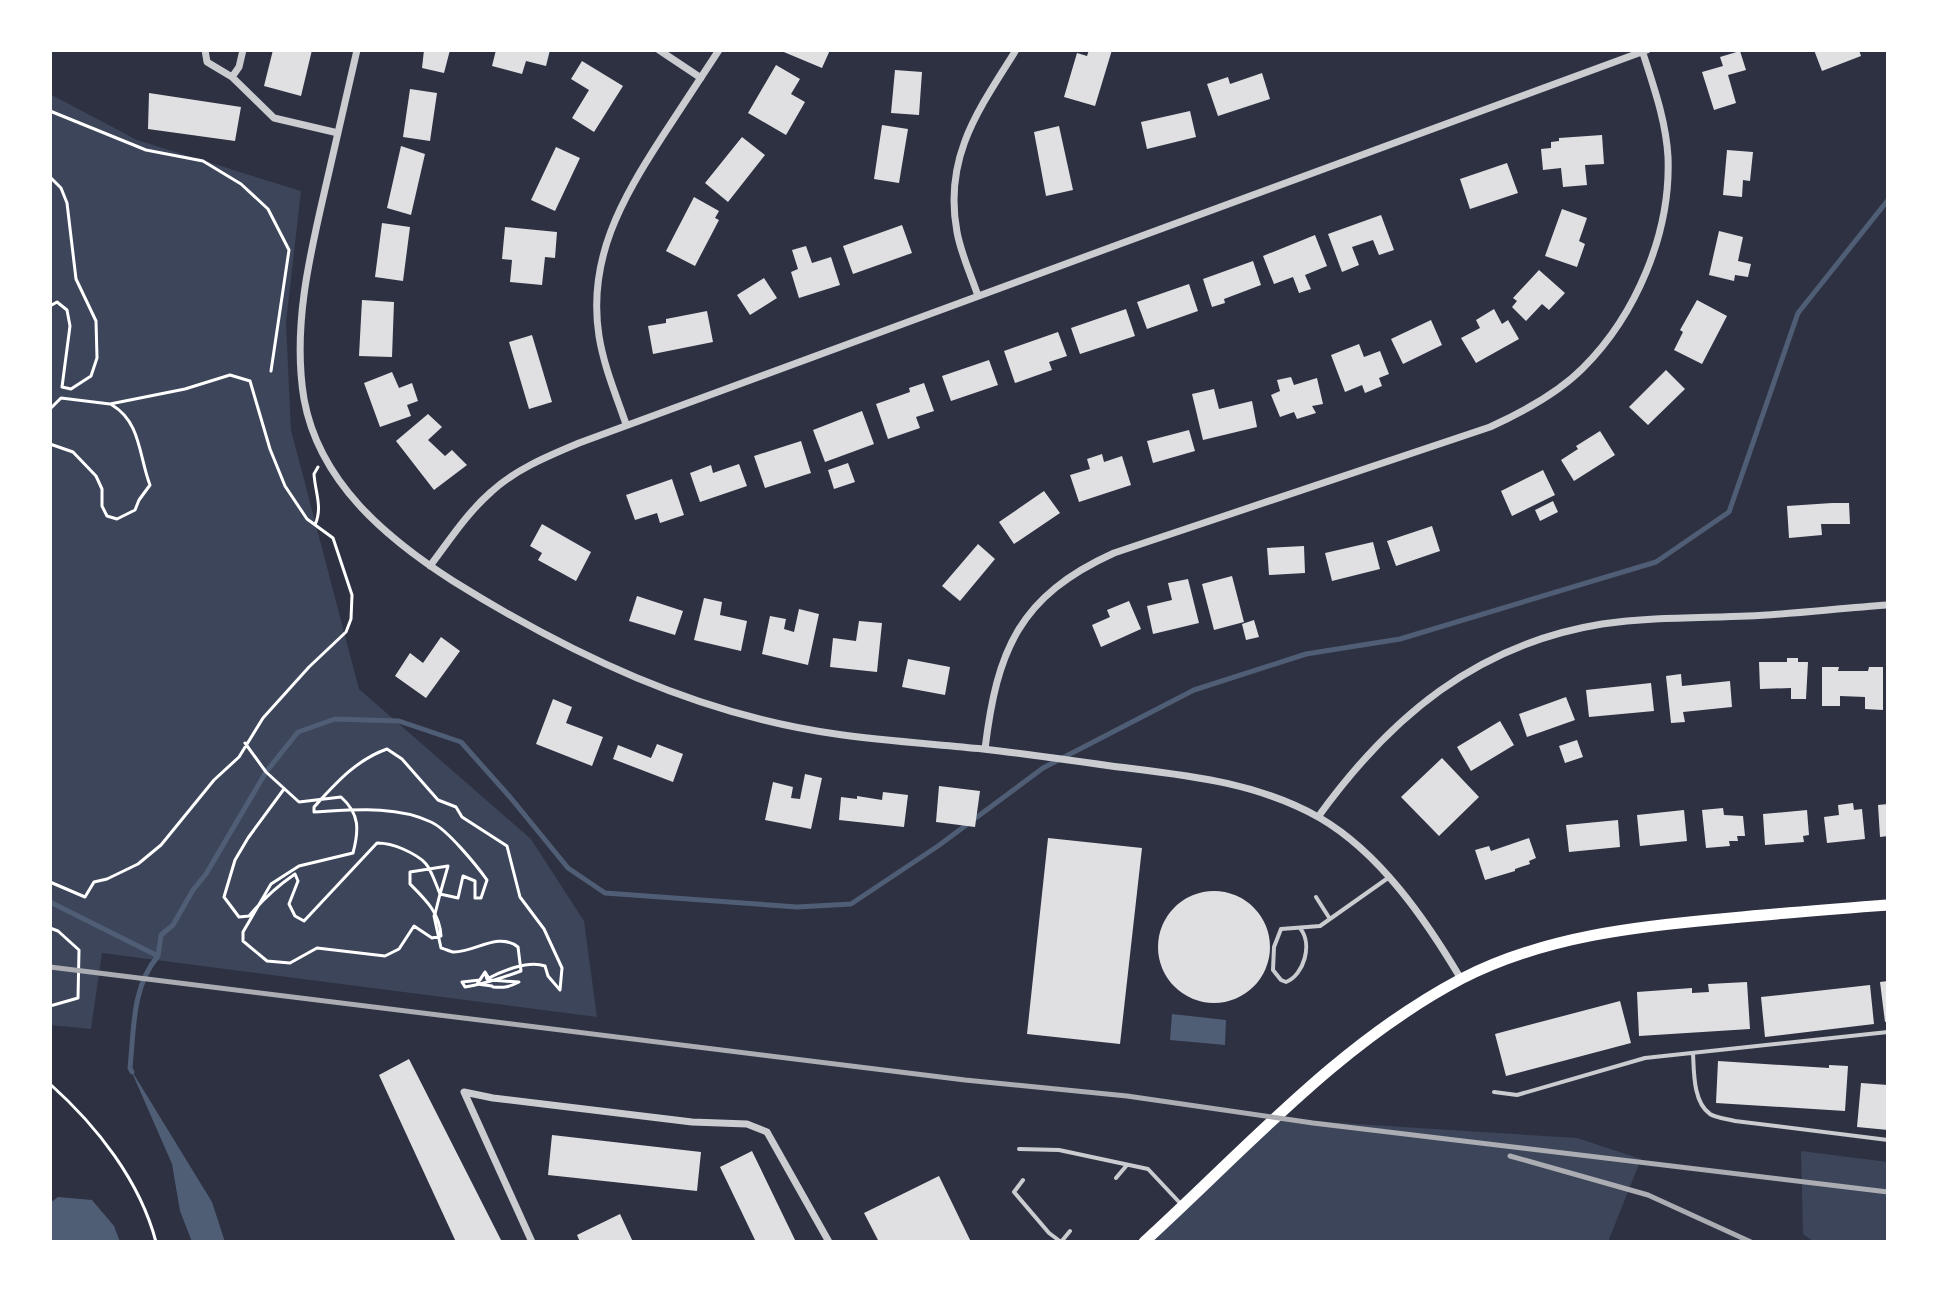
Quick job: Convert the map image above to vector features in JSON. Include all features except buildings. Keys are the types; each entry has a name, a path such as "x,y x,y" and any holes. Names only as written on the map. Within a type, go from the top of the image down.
{"main road":[{"path":"1144,1242 1350,1052 1386,1025 1461,979 1545,947 1607,932 1653,925 1888,905"}],"street":[{"path":"205,50 207,62 232,77 274,118 338,133"},
{"path":"232,77 239,67 243,50"},
{"path":"357,50 315,230 300,352 305,404 325,458 355,502 377,526 430,566 518,621 603,664 717,707 835,734 1192,775 1264,792 1318,817 1345,835 1388,878 1447,955 1461,979"},
{"path":"659,50 701,78"},
{"path":"626,424 609,378 599,334 597,292 603,249 628,191 719,50"},
{"path":"978,296 957,231 955,194 959,158 968,128 1016,50"},
{"path":"430,566 476,508 500,484 543,458 626,424 1644,51 1666,138 1668,178 1663,216 1640,285 1612,332 1583,367 1531,406 1490,427 1114,553 1078,570 1051,590 1015,634 994,687 985,749"},
{"path":"1318,817 1401,721 1434,693 1475,666 1512,649 1603,624 1888,605"},
{"path":"532,1242 464,1092 692,1122 747,1124 767,1132 829,1242"}],"lane":[{"path":"1300,928 1305,934 1302,970 1286,982 1273,970 1277,936 1281,929 1320,926 1388,878"},
{"path":"1316,897 1330,919"},
{"path":"1494,1092 1517,1095 1645,1058 1888,1032"},
{"path":"1693,1053 1700,1103 1711,1115 1735,1121 1888,1140"},
{"path":"1019,1149 1059,1150 1148,1169 1183,1207"},
{"path":"1116,1178 1127,1165"},
{"path":"1023,1180 1014,1192 1049,1233 1061,1242 1070,1231"}],"path":[{"path":"50,111 146,150 203,161 241,184 268,209 289,250 271,371"},
{"path":"50,177 61,188 67,203 76,279 96,321 97,358 91,376 71,389 62,387 70,326 67,310 57,302 50,306"},
{"path":"50,409 61,398 110,404 185,389 230,375 250,381 270,449 285,486 307,519 333,538 352,595 351,619 346,632 296,680 263,718 239,757 214,780 161,845 138,864 94,882 85,897 50,882"},
{"path":"50,444 73,452 96,476 107,516 117,519 135,510 150,485 142,465 140,443 126,413 110,404"},
{"path":"315,525 319,501 314,474 325,458"},
{"path":"245,743 266,772 299,802 341,797 353,810 359,828 353,853 299,866 271,884 243,932 243,941 267,961 290,963 317,948 385,956 399,949 414,926 432,938 439,936"},
{"path":"440,894 458,898 463,876 475,881 475,898 481,898 487,880 475,863 433,822 379,808 314,812 314,807 346,772 372,754 387,749 402,759 438,800 456,807 462,817 507,846 520,897 544,929 562,968 560,990 548,976 545,966 539,963 500,971 487,979 485,972"},
{"path":"284,789 235,860 224,897 239,917 249,916 268,892 295,874 298,881 289,904 295,916 304,921 377,843 389,843 422,857 440,894"},
{"path":"435,914 448,866 410,872 410,884 428,901 435,914 440,926 441,948 453,953 491,942 512,942 518,947 521,971 480,985 465,987 462,982 480,980 485,972"},
{"path":"50,928 58,931 79,950 78,998 50,1006"},
{"path":"480,985 507,989 519,982 490,980 485,972"},
{"path":"480,985 477,984 485,972"},
{"path":"50,1084 82,1113 121,1166 151,1224 156,1242"}],"shaded area":[{"path":"50,94 137,140 301,191 286,323 291,430 359,689 531,839 584,921 597,1017 102,953 91,1029 50,1025"},
{"path":"1172,1014 1226,1020 1225,1045 1170,1040"},
{"path":"130,1068 212,1202 225,1242 192,1242 180,1211 172,1164"},
{"path":"1277,1119 1577,1138 1641,1159 1608,1242 1146,1242"},
{"path":"1801,1151 1888,1162 1888,1242 1814,1242 1803,1234"},
{"path":"58,1197 92,1200 114,1226 120,1242 50,1242 50,1203"}],"waterway":[{"path":"158,956 161,935 173,925 206,874 266,772 298,732 335,719 399,721 461,742 568,868 605,893 797,907 851,904 938,846 1043,768 1194,690 1306,654 1400,639 1656,562 1729,512 1798,313 1888,200"},
{"path":"50,902 158,956"},
{"path":"132,1072 132,1038 139,994 149,968 158,956"}],"railway":[{"path":"50,967 965,1080 1127,1096 1313,1123 1888,1192"},
{"path":"1510,1156 1648,1195 1751,1242"}]}
